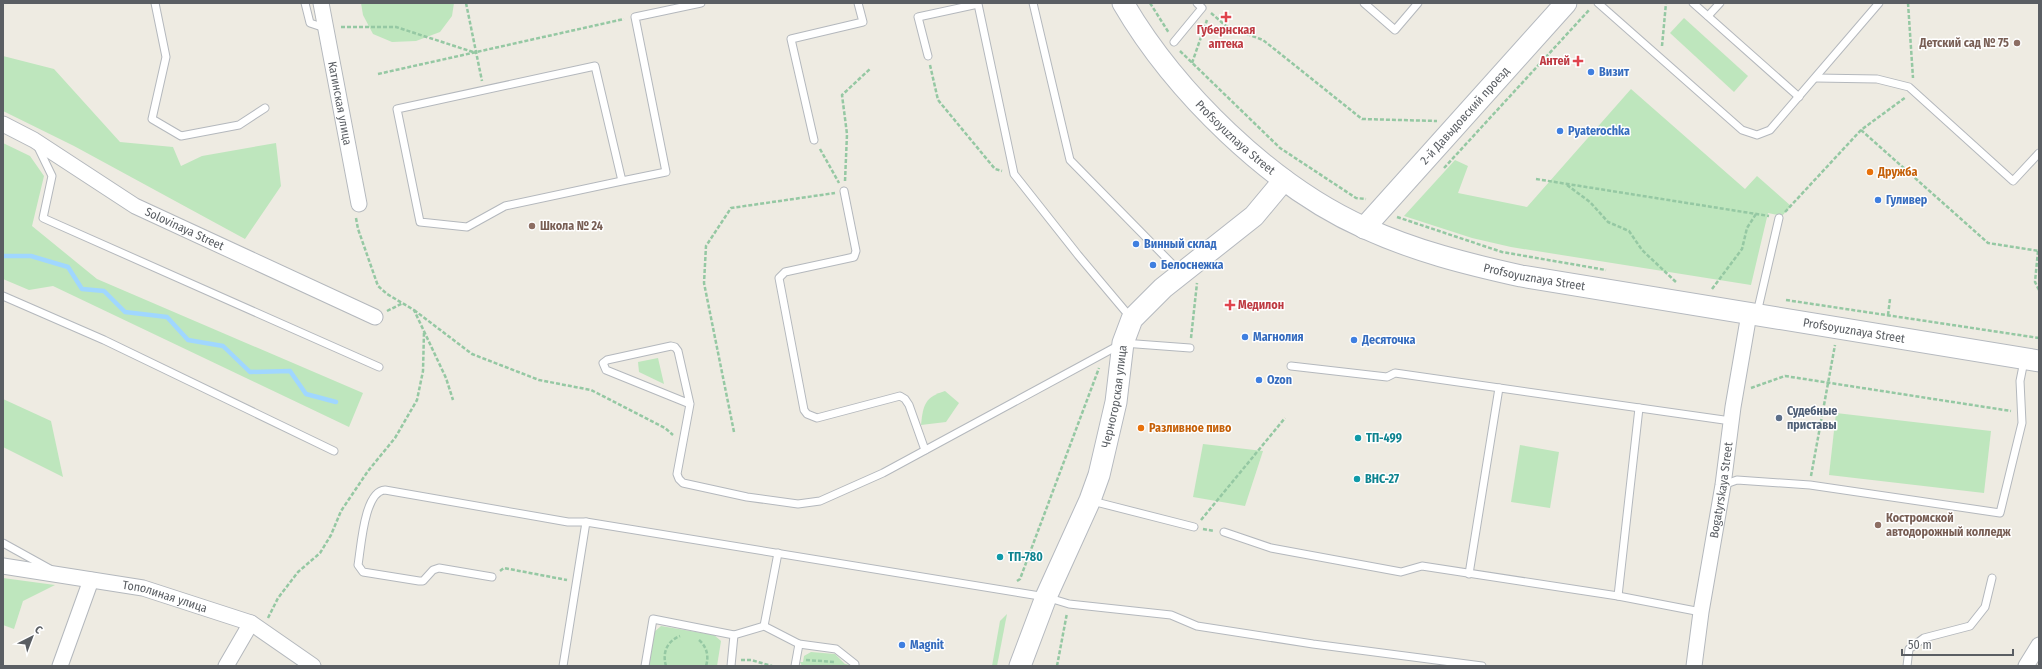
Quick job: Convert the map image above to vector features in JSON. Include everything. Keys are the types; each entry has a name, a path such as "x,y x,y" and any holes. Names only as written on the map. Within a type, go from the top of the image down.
{"main road":[{"name":"Profsoyuznaya Street","path":"1123,3 1164,64 1201,105 1262,162 1307,196 1364,228 1414,248 1487,269 1521,276 1756,309 1838,329 2031,360"},
{"name":"2-й Давыдовский проезд","path":"1364,228 1566,3"},
{"name":"Черногорская улица","path":"1020,666 1046,597 1090,500 1099,475 1116,402 1123,343 1132,319 1163,288 1190,276 1254,216 1284,180"}],"street":[{"name":"Катинская улица","path":"321,3 359,204"},
{"name":"Solovinaya Street","path":"3,124 34,140 136,206 375,317"},
{"name":"Bogatyrskaya Street","path":"1694,666 1701,612 1723,485 1732,414 1756,309"},
{"name":"Тополиная улица","path":"3,566 143,588 256,627 313,666"},
{"path":"60,666 91,580"},
{"path":"226,666 256,627"},
{"path":"2026,666 2039,645"}],"lane":[{"path":"155,3 166,57 152,120 181,136 239,125 265,108"},
{"path":"306,3 310,23 326,28"},
{"path":"622,181 595,66 397,110 420,222 467,227 505,206 666,172 635,17 701,3"},
{"path":"814,140 791,38 863,22 858,3"},
{"path":"1033,3 1070,160 1190,276"},
{"path":"1174,42 1202,8 1197,3"},
{"path":"1364,3 1395,30 1418,3"},
{"path":"1597,3 1742,130 1750,134 1757,135 1770,130 1816,78 1878,3"},
{"path":"1693,3 1799,97"},
{"path":"1708,16 1720,3"},
{"path":"928,56 918,17 978,4 1014,174 1078,255 1132,319"},
{"path":"1816,78 1877,79 1899,83 1914,91 2013,181 2039,153"},
{"path":"34,140 52,176 42,218 379,367"},
{"path":"844,191 856,251 854,257 785,272 779,278 778,282 804,410 807,414 817,418 900,396 905,399 909,405 925,450"},
{"path":"1756,309 1779,218"},
{"path":"3,296 104,340 334,451"},
{"path":"690,404 606,370 603,363 607,360 671,346 675,347 678,351 690,404 677,474 683,483 747,497 798,504 820,501 841,492 925,450 1123,343 1190,348"},
{"path":"1723,485 1737,480 1810,485 2000,513 2022,423 2020,381 2031,360"},
{"path":"1291,366 1387,377 1395,373 1639,408 1732,414"},
{"path":"1469,574 1499,388"},
{"path":"1618,596 1639,408"},
{"path":"492,577 439,568 433,570 423,581 363,572 358,565 370,501 379,491 385,490 568,522 586,522 1007,590 1046,597 1069,604 1171,615 1197,626 1313,644 1482,666"},
{"path":"1090,500 1194,528"},
{"path":"563,666 586,522"},
{"path":"1224,532 1271,548 1401,572 1422,566 1618,596 1701,612"},
{"path":"3,543 64,576"},
{"path":"764,626 778,553"},
{"path":"1907,666 1909,649 1924,638 1970,626 1985,607 1992,578"},
{"path":"645,666 653,619 734,635 764,626 799,644 836,649 855,665"},
{"path":"732,663 734,635"},
{"path":"796,663 799,644"}],"path":[{"path":"466,3 484,90"},
{"path":"1150,3 1181,53 1280,148 1356,198 1366,199"},
{"path":"1439,173 1597,3"},
{"path":"1661,58 1666,3"},
{"path":"1536,179 1779,218 1861,130 1914,91 1908,3"},
{"path":"1192,64 1210,12 1226,26 1262,40 1362,119 1440,121"},
{"path":"378,74 635,17"},
{"path":"353,26 396,27 476,53"},
{"path":"928,56 938,100 995,169 1014,174"},
{"path":"844,191 847,134 842,95 871,68"},
{"path":"1861,130 1988,243 2039,251 2035,282 2039,290"},
{"path":"814,140 844,191"},
{"path":"1565,184 1590,202 1608,222 1629,231 1642,250 1677,283"},
{"path":"734,432 704,283 706,246 731,208 844,191"},
{"path":"1402,212 1397,218 1502,252 1608,271"},
{"path":"1712,289 1742,249 1747,228 1756,214"},
{"path":"358,229 378,286 387,294 414,310 472,354 538,380 591,390 665,428 683,444"},
{"path":"1190,276 1190,348"},
{"path":"1669,282 1684,284"},
{"path":"1705,288 1719,290"},
{"path":"1888,315 1890,299"},
{"path":"1756,309 1888,315 2039,338"},
{"path":"414,310 446,378 453,400"},
{"path":"1810,485 1838,329"},
{"path":"256,627 298,572 320,553 331,535 341,511 368,471 395,438 417,400 423,371 424,332"},
{"path":"1007,590 1020,579 1104,352"},
{"path":"1732,414 1750,388 1785,376 2022,412"},
{"path":"1194,528 1285,418"},
{"path":"1194,528 1224,532"},
{"path":"492,577 504,568 577,582"},
{"path":"1057,666 1069,604"},
{"path":"666,666 665,652 668,645 679,637 686,636"},
{"path":"693,637 705,646 707,653 706,666"},
{"path":"732,663 751,660 772,666"},
{"path":"796,663 855,665"}],"green space":[{"path":"361,3 454,3 452,16 440,32 416,41 392,42 373,34 363,15"},
{"path":"1684,18 1748,76 1734,92 1670,33"},
{"path":"3,56 54,69 120,142 173,147 181,166 202,156 276,143 281,186 245,239 74,146 3,111"},
{"path":"1631,89 1745,189 1757,176 1791,206 1782,216 1768,213 1751,285 1511,247 1472,238 1404,216 1455,160 1468,166 1458,193 1527,207"},
{"path":"3,143 30,156 44,176 32,226 97,279 363,393 349,427 53,286 29,290 3,279"},
{"path":"658,358 664,384 639,372 638,362"},
{"path":"945,391 959,403 946,422 921,425 926,403 933,396"},
{"path":"3,399 51,421 63,477 3,447"},
{"path":"1836,413 1991,431 1984,493 1829,475"},
{"path":"1203,444 1263,451 1245,506 1193,497"},
{"path":"1520,445 1559,452 1550,508 1511,502"},
{"path":"3,578 55,585 23,601 14,629 3,625"},
{"path":"1007,614 997,666 992,666 1000,621"},
{"path":"661,626 714,635 721,641 717,666 648,666 653,633"},
{"path":"811,652 835,654 845,664 850,665 802,666 800,662 803,662 804,656"}],"waterway":[{"path":"3,256 31,256 68,267 82,289 104,291 125,312 167,317 188,340 223,346 250,372 290,371 306,394 336,402"}],"place":[{"name":"Губернская аптека","path":"1226,17"},
{"name":"Детский сад № 75","path":"2017,43"},
{"name":"Антей","path":"1578,61"},
{"name":"Визит","path":"1591,72"},
{"name":"Pyaterochka","path":"1560,131"},
{"name":"Дружба","path":"1870,172"},
{"name":"Гуливер","path":"1878,200"},
{"name":"Школа № 24","path":"532,226"},
{"name":"Винный склад","path":"1136,244"},
{"name":"Белоснежка","path":"1153,265"},
{"name":"Медилон","path":"1230,305"},
{"name":"Магнолия","path":"1245,337"},
{"name":"Десяточка","path":"1354,340"},
{"name":"Ozon","path":"1259,380"},
{"name":"Судебные приставы","path":"1779,418"},
{"name":"Разливное пиво","path":"1141,428"},
{"name":"ТП-499","path":"1358,438"},
{"name":"ВНС-27","path":"1357,479"},
{"name":"Костромской автодорожный колледж","path":"1878,525"},
{"name":"ТП-780","path":"1000,557"},
{"name":"Magnit","path":"902,645"}]}
